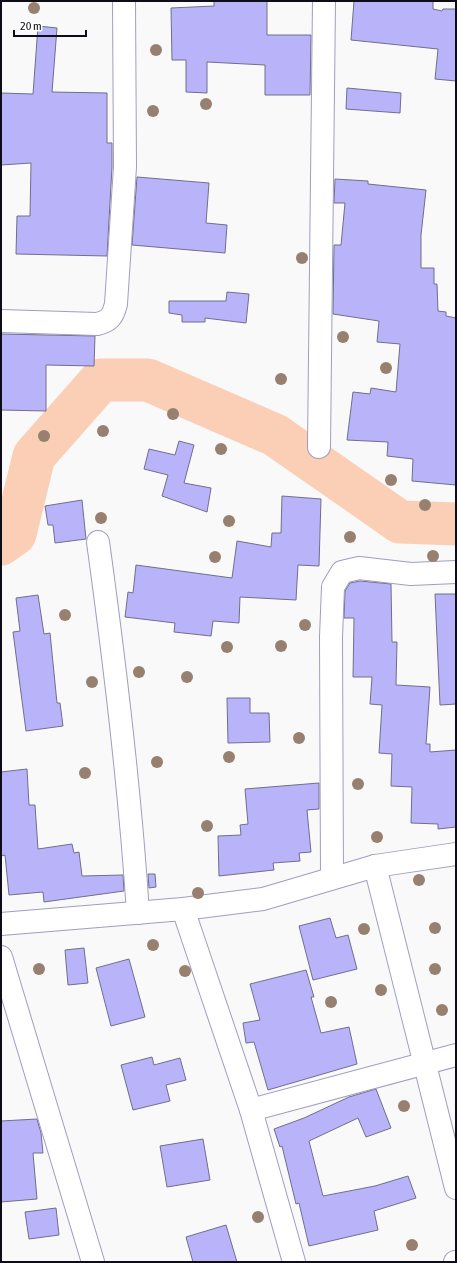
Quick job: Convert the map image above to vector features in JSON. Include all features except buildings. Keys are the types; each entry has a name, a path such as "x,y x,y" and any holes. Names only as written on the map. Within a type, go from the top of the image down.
{"street":[{"path":"1,322 97,324 106,322 113,315 116,304 125,167 124,1"},
{"path":"319,446 324,1"},
{"path":"98,542 121,714 133,840 138,913"},
{"path":"332,878 333,586 342,572 359,568 410,574 456,572"},
{"path":"1,924 183,909 263,899 375,866 456,854"},
{"path":"375,866 426,1063 456,1188"},
{"path":"183,909 251,1110 294,1262"},
{"path":"1,957 93,1262"},
{"path":"251,1110 456,1055"}],"waterway":[{"path":"1,544 15,534 34,456 101,380 148,380 275,435 400,522 456,524"}]}
